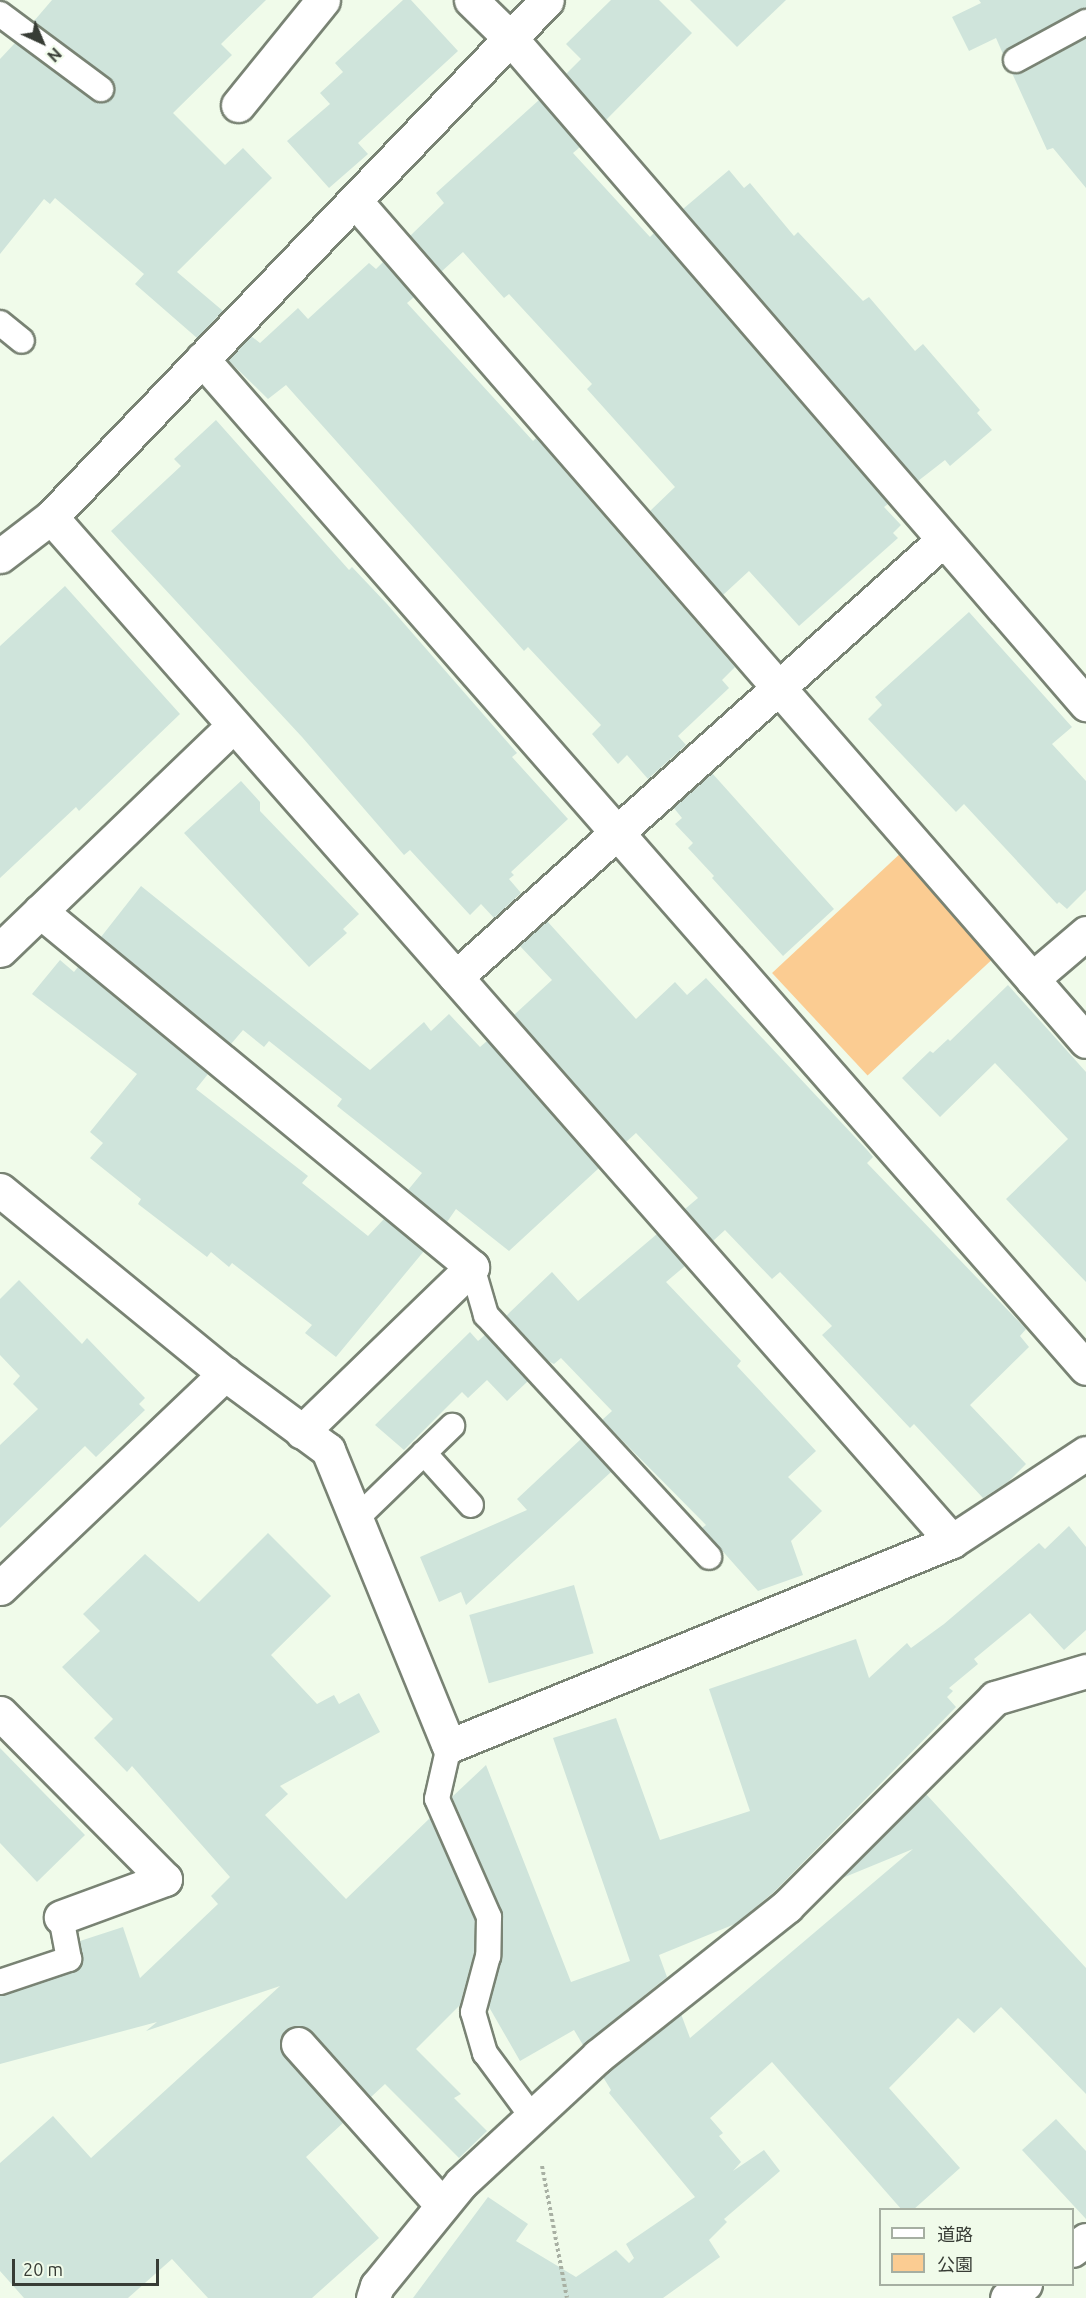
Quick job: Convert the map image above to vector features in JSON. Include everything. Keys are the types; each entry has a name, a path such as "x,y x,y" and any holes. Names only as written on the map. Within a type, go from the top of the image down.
{"street":[{"path":"238,105 322,0"},
{"path":"471,0 512,40 942,541 1086,705"},
{"path":"0,556 51,517 512,40 547,0"},
{"path":"356,202 1086,1041"},
{"path":"202,359 1086,1368"},
{"path":"51,517 952,1541"},
{"path":"456,977 942,541"},
{"path":"0,950 233,726"},
{"path":"40,911 472,1267 302,1432"},
{"path":"1032,979 1086,933"},
{"path":"0,1190 225,1374 328,1450 449,1746 952,1541 1086,1453"},
{"path":"0,1588 225,1374"},
{"path":"374,2298 377,2286 442,2205 598,2056 787,1906 995,1698 1086,1671"},
{"path":"0,1713 165,1879 62,1917"},
{"path":"298,2044 442,2205"},
{"path":"1007,2298 1022,2286"}],"lane":[{"path":"0,14 101,89"},
{"path":"1016,60 1086,22"},
{"path":"0,323 22,341"},
{"path":"472,1267 486,1315 709,1557"},
{"path":"356,1519 452,1426"},
{"path":"424,1453 471,1505"},
{"path":"449,1746 437,1799 489,1917 488,1956 473,2012 485,2053 533,2118"},
{"path":"0,1982 69,1959 62,1917"}],"path":[{"path":"533,2118 567,2298"}],"green space":[{"path":"903,851 998,953 868,1075 772,973"}],"building":[{"path":"52,0 266,0 221,44 232,55 173,113 225,165 243,148 272,178 177,272 223,311 197,338 135,284 144,274 55,198 50,204 44,199 0,254 0,59 15,43 93,101 106,102 115,91 110,78 34,21"},
{"path":"403,0 411,0 458,51 358,143 368,154 329,188 287,141 330,104 320,93 343,72 335,63"},
{"path":"611,0 659,0 692,33 606,120 566,74 581,59 566,44"},
{"path":"690,0 786,0 737,47"},
{"path":"979,0 1086,0 1086,8 1003,54 996,38 969,51 952,17 981,3"},
{"path":"1086,38 1086,188 1053,148 1047,150 1012,73 1023,73"},
{"path":"539,100 580,147 573,153 650,237 654,233 888,504 884,507 901,525 893,533 898,538 799,626 749,571 723,595 650,511 675,487 587,389 592,384 509,294 504,298 463,252 441,272 410,236 444,203 436,193"},
{"path":"729,170 744,188 750,183 794,236 798,232 863,301 869,297 915,351 923,344 980,410 977,413 992,430 950,466 945,460 918,481 683,209"},
{"path":"383,262 414,297 407,303 533,441 536,438 735,667 722,680 729,688 678,736 686,745 648,779 627,755 618,764 592,734 601,725 528,647 524,651 286,385 268,399 228,360 251,336 260,343 298,308 308,319 369,263 376,269"},
{"path":"216,420 349,570 352,567 387,604 517,753 512,757 568,819 511,872 514,875 509,879 521,893 494,918 481,904 470,915 410,850 404,855 302,737 111,531 181,466 174,459"},
{"path":"65,586 180,714 79,811 76,807 0,878 0,646"},
{"path":"969,612 1072,727 1052,744 1086,781 1086,890 1067,909 1059,902 1057,904 964,804 956,812 868,719 882,705 875,697"},
{"path":"712,773 834,909 783,956 712,878 714,876 688,848 693,843 675,824 682,818 673,807"},
{"path":"241,781 260,802 260,811 359,914 343,929 347,933 309,967 184,833"},
{"path":"141,886 370,1070 424,1022 431,1031 449,1014 480,1047 487,1041 599,1168 509,1251 456,1209 447,1222 408,1190 422,1173 337,1106 342,1099 269,1041 264,1047 243,1030 231,1044 101,937"},
{"path":"547,921 636,1019 675,982 687,995 706,978 868,1151 873,1157 867,1163 1026,1329 1020,1336 1029,1347 970,1405 1026,1464 1008,1482 983,1498 914,1424 910,1428 822,1335 832,1326 780,1272 772,1279 725,1230 713,1241 685,1209 698,1198 636,1133 626,1142 514,1015 552,980 519,945"},
{"path":"60,960 74,972 78,967 208,1074 196,1089 308,1176 302,1183 368,1236 384,1219 424,1251 336,1357 305,1333 312,1325 232,1263 229,1267 211,1252 207,1257 138,1204 141,1199 90,1158 103,1143 90,1132 137,1074 32,994"},
{"path":"1008,985 1086,1072 1086,1282 1006,1199 1068,1139 995,1063 940,1117 902,1078 930,1051 933,1053 948,1039 950,1041"},
{"path":"657,1234 685,1266 666,1282 741,1361 737,1366 816,1451 788,1477 822,1511 791,1541 803,1575 758,1591 702,1528 706,1525 602,1420 612,1411 561,1358 554,1364 548,1361 506,1316 552,1272 578,1301"},
{"path":"19,1280 82,1344 87,1338 145,1398 139,1404 145,1410 96,1457 85,1446 0,1528 0,1445 38,1409 13,1384 20,1376 0,1355 0,1299"},
{"path":"470,1332 478,1341 485,1335 528,1381 507,1401 487,1380 468,1398 462,1392 404,1450 375,1425"},
{"path":"581,1439 611,1472 466,1605 461,1592 439,1602 420,1557 527,1510 517,1499"},
{"path":"1069,1526 1086,1547 1086,1630 1064,1650 1030,1613 974,1659 978,1664 949,1688 953,1691 947,1697 956,1707 774,1892 735,1924 659,1955 667,1977 583,2045 574,2030 520,2061 489,2007 502,1957 502,1912 452,1797 486,1765 571,1982 630,1961 553,1738 616,1718 660,1840 750,1811 709,1689 856,1639 869,1678 907,1643 911,1648 944,1624 1039,1543 1045,1549"},
{"path":"268,1533 331,1596 271,1655 317,1704 334,1695 339,1704 359,1693 380,1732 280,1786 288,1794 265,1815 346,1899 430,1818 475,1920 474,1954 460,2005 416,2049 461,2094 454,2098 487,2131 459,2158 385,2084 371,2097 312,2031 294,2026 280,2038 284,2056 343,2123 306,2157 379,2238 312,2298 208,2298 172,2259 128,2298 24,2298 0,2271 0,2163 53,2116 91,2158 280,1986 146,2031 157,2022 0,2064 0,1996 74,1972 83,1963 80,1941 123,1927 140,1978 218,1904 211,1896 230,1877 132,1766 127,1772 94,1738 113,1719 62,1667 100,1631 83,1614 145,1554 199,1602"},
{"path":"574,1585 594,1653 489,1683 469,1615"},
{"path":"0,1748 85,1835 37,1882 0,1843"},
{"path":"926,1794 1086,1968 1086,2094 1001,2007 974,2033 958,2018 889,2088 960,2168 915,2208 900,2208 772,2062 710,2118 723,2133 719,2136 741,2162 733,2171 764,2150 780,2171 724,2219 727,2222 709,2240 720,2257 663,2298 413,2298 488,2197 528,2224 516,2241 576,2277 616,2250 629,2263 634,2258 626,2244 695,2197 609,2093 611,2090 603,2077 681,2014 690,2038 913,1849 840,1879"},
{"path":"1056,2119 1086,2151 1086,2219 1022,2150"}]}
